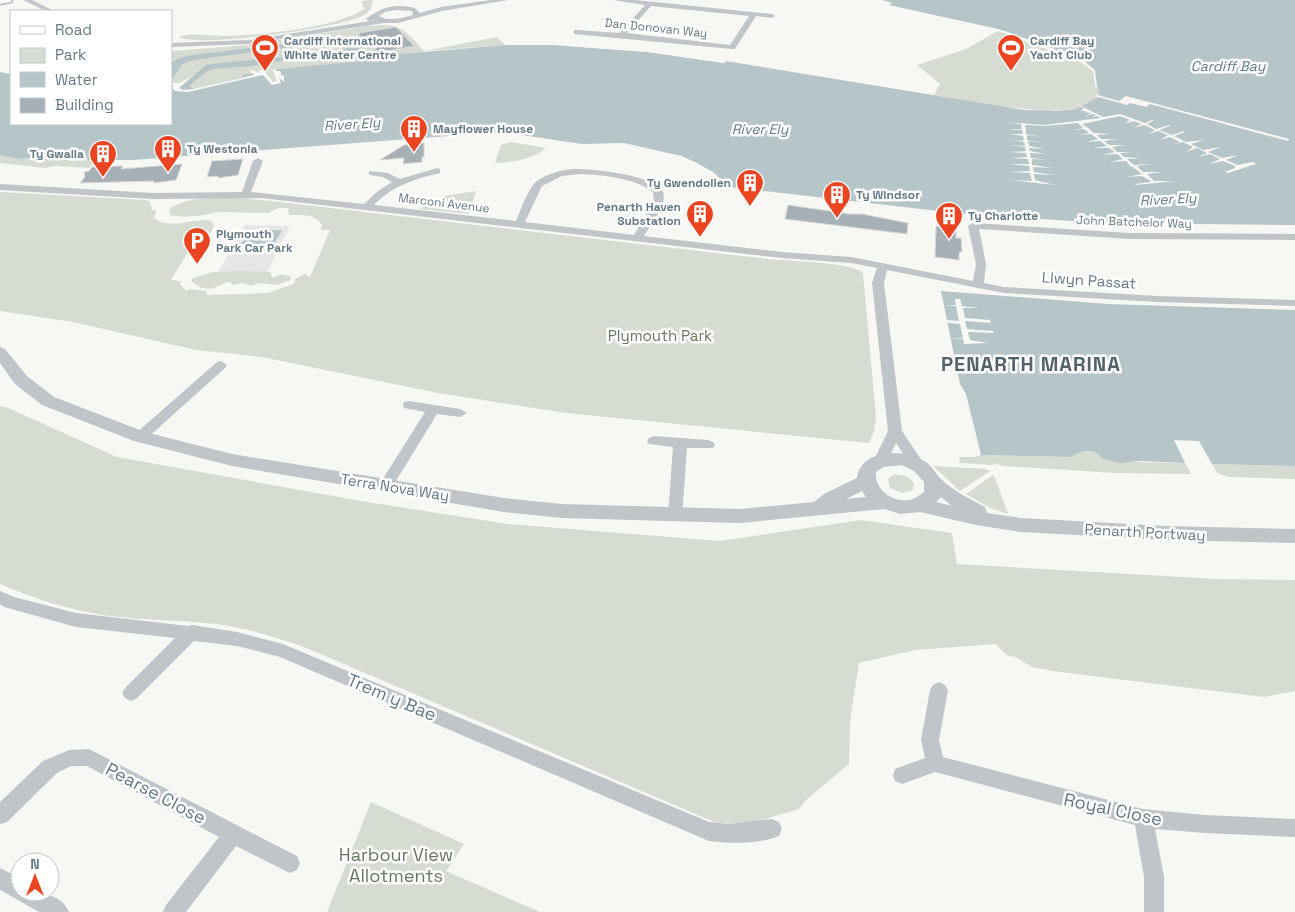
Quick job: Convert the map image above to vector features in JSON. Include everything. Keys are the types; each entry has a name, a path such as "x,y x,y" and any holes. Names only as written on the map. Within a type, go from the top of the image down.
{"main road":[{"path":"0,1 7,0"}],"street":[{"path":"26,0 49,10"},
{"path":"396,0 402,8"},
{"path":"172,45 249,42 350,25 404,20 442,9 505,0"},
{"path":"616,0 772,16"},
{"path":"382,11 384,2"},
{"path":"622,34 649,4"},
{"path":"350,25 376,16 382,11 402,8 442,9"},
{"path":"410,8 417,12 417,15"},
{"name":"Dan Donovan Way","path":"577,32 622,34 732,47 754,14"},
{"path":"376,16 384,21"},
{"path":"244,194 250,186 258,161"},
{"path":"366,207 378,194 399,182 437,171"},
{"path":"519,225 538,184 561,174 588,171 643,182 658,191 659,201 637,239"},
{"path":"372,173 384,175 399,182"},
{"name":"Marconi Avenue","path":"0,187 153,196 244,194 782,255 841,259 883,266"},
{"name":"John Batchelor Way","path":"978,286 981,264 973,226 1130,236 1295,237"},
{"path":"883,266 878,283 895,431 917,464 930,475 933,482 933,495 920,505 903,507 884,502 870,491 864,482 867,470 881,460 895,431"},
{"name":"Llwyn Passat","path":"883,266 1004,290 1112,297 1295,303"},
{"name":"Terra Nova Way","path":"0,352 21,380 42,397 140,437 213,457 554,511 675,516 760,516 820,507 884,502"},
{"path":"140,437 221,364"},
{"path":"409,405 460,413"},
{"path":"386,485 433,409"},
{"path":"654,441 708,445"},
{"path":"675,516 680,444"},
{"path":"881,460 902,459 917,464"},
{"name":"Terra Nova Way","path":"820,507 830,499 864,482"},
{"name":"Penarth Portway","path":"933,482 958,501 996,521"},
{"name":"Penarth Portway","path":"920,505 1021,525 1135,532 1295,536"},
{"name":"Trem y Bae","path":"3,603 76,620 192,632 236,639 283,651 709,832 728,834 772,829"},
{"path":"131,693 192,632"},
{"path":"902,775 935,763 930,740 939,690"},
{"name":"Pearse Close","path":"0,815 50,768 69,758 89,757 290,863"},
{"name":"Royal Close","path":"935,763 1053,796 1142,818 1205,824 1295,828"},
{"path":"1142,818 1151,853 1154,912"},
{"path":"173,912 233,834"},
{"path":"42,902 59,912"}],"shaded area":[{"path":"245,225 290,226 266,274 217,274"}],"green space":[{"path":"373,0 371,9 363,16 325,26 239,38 192,40 179,37 196,34 225,36 258,34 317,26 351,16 364,9 361,1"},
{"name":"Cardiff International White Water Centre","path":"385,25 403,30 424,51 497,37 505,45 425,51 172,111 172,51 248,45 367,26"},
{"name":"Cardiff Bay Yacht Club","path":"998,31 1005,31 1076,57 1094,68 1097,88 1101,95 1077,109 1048,111 1003,107 934,95 940,84 917,65 966,49"},
{"path":"511,142 546,148 528,158 495,163 501,145"},
{"path":"0,155 18,159 54,161 68,161 86,157 88,160 95,160 89,168 55,166 45,168 0,163"},
{"path":"476,191 469,214 419,209 444,196"},
{"name":"Plymouth Park","path":"0,192 146,200 150,202 152,210 156,210 154,218 161,222 175,224 205,220 212,221 214,226 210,233 200,233 171,280 181,281 180,284 186,291 190,289 206,291 207,295 268,293 294,284 295,279 305,274 310,277 330,230 321,230 322,225 316,218 303,215 289,215 288,208 278,208 269,213 216,212 193,216 170,215 169,209 179,204 204,198 271,201 768,259 833,264 857,269 863,273 876,418 874,431 869,443 566,413 438,393 262,357 196,350 73,322 0,311"},
{"path":"213,272 270,272 273,278 282,274 291,277 290,280 277,285 259,283 251,286 243,283 232,285 231,282 227,282 209,289 196,285 191,281 193,278"},
{"path":"0,406 117,457 361,501 508,524 720,541 861,520 952,533 957,564 1217,579 1295,580 1295,691 1264,697 1053,671 1032,667 1016,657 1006,655 996,644 915,650 859,663 850,721 849,764 806,800 799,809 755,822 719,824 293,643 249,630 216,624 119,617 87,612 21,593 0,584"},
{"path":"1079,451 1092,452 1131,462 1185,463 1191,474 1116,473 1002,466 994,463 992,465 960,463 959,457 981,455 1071,457"},
{"path":"1212,464 1295,466 1295,479 1229,477 1217,473"},
{"path":"933,466 986,469 990,471 960,491"},
{"path":"893,475 908,477 914,484 913,490 902,493 890,488 888,479"},
{"path":"993,475 1008,514 990,508 966,494"},
{"name":"Harbour View Allotments","path":"371,802 464,844 446,871 540,912 327,912"}],"water":[{"name":"River Ely","path":"882,0 1295,0 1295,225 1101,223 956,213 729,187 713,172 682,156 624,143 582,144 501,132 132,160 88,160 86,157 68,161 54,161 18,159 0,155 0,72 10,74 10,125 172,125 172,86 179,86 180,88 206,65 339,51 352,46 349,42 332,42 193,60 182,64 172,79 172,62 179,58 340,37 356,38 363,41 363,47 354,53 335,57 212,69 189,86 194,89 243,77 242,75 261,72 272,85 281,83 275,70 373,60 374,58 389,57 388,55 505,45 554,45 648,52 724,63 726,61 1024,110 1057,111 1076,109 1100,96 1092,69 1084,61 1076,57 998,29 889,5 892,3"},
{"path":"249,230 282,230 272,248 238,248"},
{"name":"PENARTH MARINA","path":"941,291 1108,304 1295,310 1295,466 1212,464 1199,441 1174,440 1185,463 1141,461 1120,463 1103,459 1100,455 1088,451 1071,457 981,455 966,394 960,384"}],"pier":[{"path":"998,31 1005,31 1080,59 1095,70 1097,88 1095,87 1093,71 1079,61"},
{"path":"567,45 631,49 726,61 724,63 648,52"},
{"path":"274,68 276,71 280,71 282,76 298,74 284,76 284,82 279,78 281,83 272,85 263,75 188,92 175,91 172,85 172,83 180,83 195,74 179,88 183,90 193,89 254,75 250,71 253,70 260,73 259,70 263,70 273,82 277,81 273,71"},
{"path":"1095,96 1119,101 1126,96 1289,139 1288,141 1150,104 1146,107 1130,103 1127,105"},
{"path":"1077,104 1103,117 1120,114 1145,123 1154,120 1147,124 1156,129 1169,125 1159,130 1172,135 1184,131 1174,136 1186,142 1204,140 1191,144 1203,150 1221,147 1208,152 1222,158 1239,155 1226,160 1237,165 1253,162 1256,164 1228,173 1225,172 1235,168 1235,166 1223,161 1209,164 1220,159 1210,154 1198,157 1207,153 1197,148 1186,152 1193,147 1183,142 1172,145 1180,142 1170,137 1160,140 1168,135 1158,131 1148,134 1155,130 1144,125 1134,128 1141,124 1134,121 1124,124 1130,120 1120,116 1082,124 1094,133 1110,134 1097,135 1101,139 1117,139 1104,141 1109,145 1125,145 1112,147 1117,152 1133,152 1120,153 1124,157 1141,158 1127,159 1134,165 1153,164 1137,166 1143,172 1163,172 1147,174 1154,181 1175,181 1136,185 1151,181 1142,176 1126,177 1142,174 1133,167 1118,168 1131,167 1126,161 1110,162 1123,159 1117,154 1102,155 1115,152 1109,148 1094,148 1107,146 1100,141 1086,142 1098,139 1091,134 1078,135 1089,133 1084,129 1074,130 1083,128 1078,123 1044,126 1025,125 1026,134 1042,137 1027,135 1027,140 1044,143 1028,141 1029,146 1045,149 1029,148 1030,151 1046,154 1030,153 1031,158 1048,160 1032,159 1032,165 1053,168 1033,167 1034,172 1054,175 1034,174 1035,180 1055,185 1009,180 1032,181 1030,173 1010,172 1030,171 1029,166 1009,164 1029,164 1028,159 1011,158 1027,157 1026,153 1010,152 1026,151 1025,147 1009,145 1025,146 1024,142 1009,140 1024,140 1023,136 1008,134 1023,134 1022,130 1007,129 1022,129 1021,124 1005,122 1043,125 1101,118 1097,116 1092,117 1096,115 1093,114 1084,116 1092,113 1080,111 1084,109"},
{"path":"955,299 960,299 962,306 979,308 963,308 965,318 990,320 991,323 965,321 967,329 993,331 994,333 968,332 970,340 988,343 964,344 963,339 951,339 963,338 960,324 948,323 947,320 959,321 956,306 944,306 956,305"}],"building":[{"name":"Cardiff International White Water Centre","path":"396,27 414,46 370,54 385,40 359,36 359,33"},
{"name":"Mayflower House","path":"424,143 422,162 403,164 404,158 380,160 404,145"},
{"path":"243,159 238,175 218,178 218,176 207,177 212,161"},
{"path":"182,164 176,180 154,183 154,181 80,183 85,177 84,172 89,171 92,167 123,166 121,169"},
{"name":"Ty Windsor","path":"788,205 862,214 908,223 907,234 785,219"},
{"name":"Ty Charlotte","path":"936,226 956,227 956,238 961,238 962,251 959,253 959,260 935,257"}],"place":[{"name":"Cardiff International White Water Centre","path":"265,72"},
{"name":"Cardiff Bay Yacht Club","path":"1011,72"},
{"name":"Mayflower House","path":"414,153"},
{"name":"Ty Westonia","path":"168,173"},
{"name":"Ty Gwalia","path":"103,178"},
{"name":"Ty Gwendollen","path":"750,207"},
{"name":"Ty Windsor","path":"837,219"},
{"name":"Penarth Haven Substation","path":"700,238"},
{"name":"Ty Charlotte","path":"949,240"},
{"name":"Plymouth Park Car Park","path":"197,265"}],"district":[{"name":"PENARTH MARINA","path":"1031,364"}],"water label":[{"name":"Cardiff Bay","path":"1228,66"}]}
